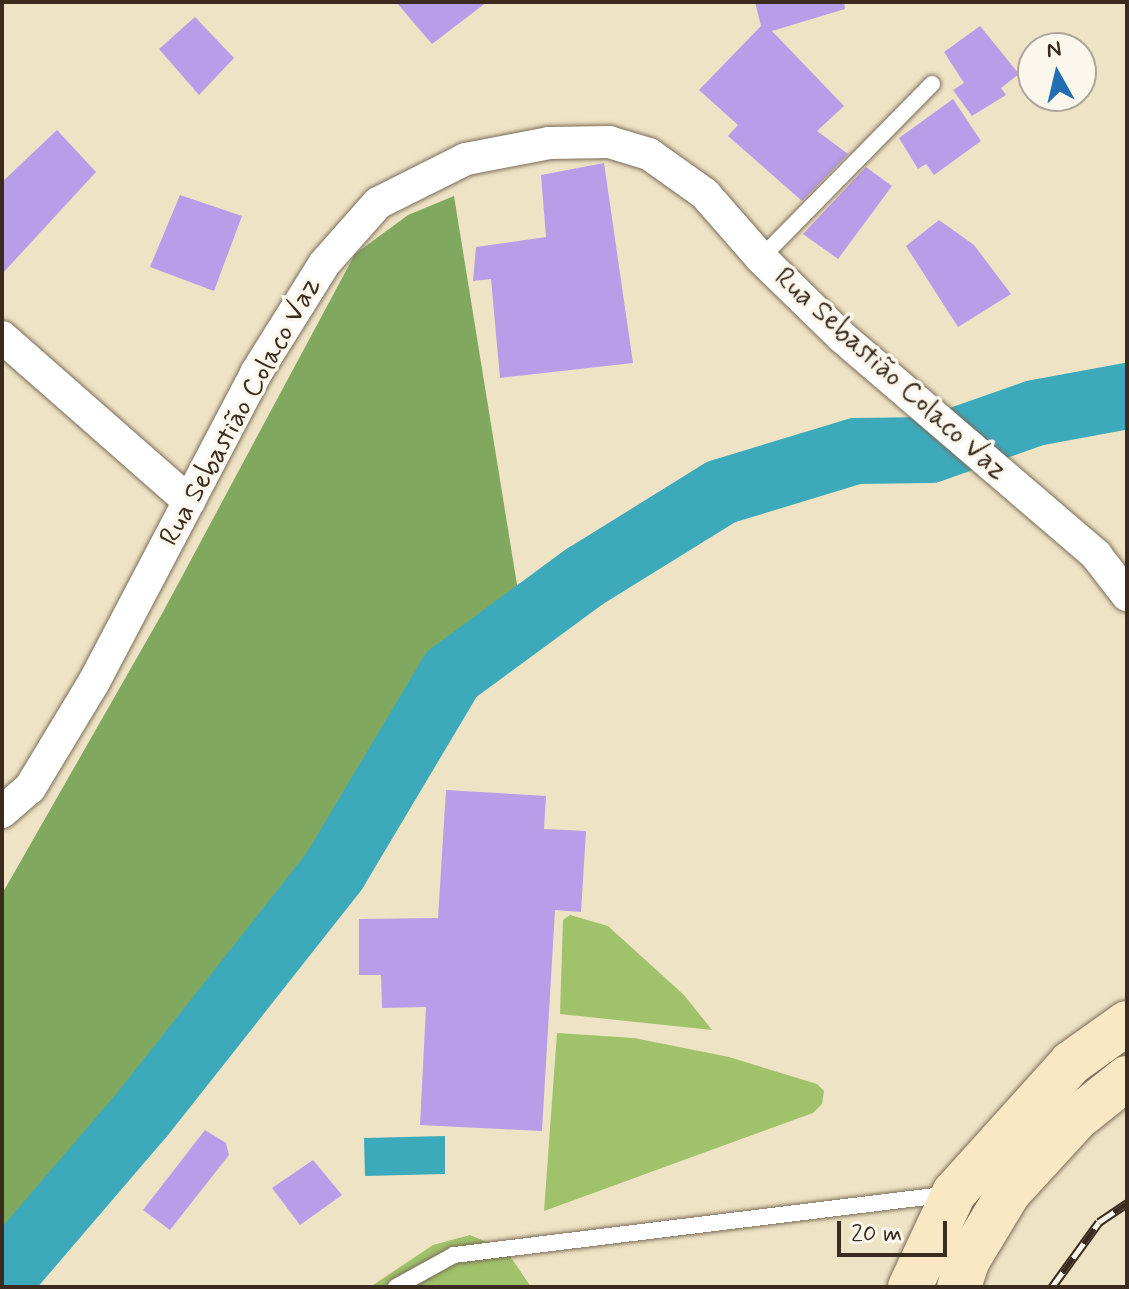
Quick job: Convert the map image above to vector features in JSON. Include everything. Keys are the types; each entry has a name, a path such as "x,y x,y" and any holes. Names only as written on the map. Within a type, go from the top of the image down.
{"main road":[{"path":"910,1287 976,1202 1071,1063 1127,1023"},
{"path":"959,1287 968,1260 976,1202 1127,1078"}],"street":[{"name":"Rua Sebastião Colaco Vaz","path":"2,812 30,788 94,682 256,373 324,264 378,203 466,159 549,143 609,142 649,154 705,194 761,258 919,404 1096,555 1127,595"},
{"path":"2,337 189,501"}],"lane":[{"path":"761,258 932,84"},
{"path":"396,1287 454,1255 976,1202"}],"green space":[{"path":"454,196 519,597 2,1237 2,894 163,612 355,254 408,215"},
{"path":"570,915 608,926 684,995 712,1030 560,1014 563,920"},
{"path":"557,1033 634,1038 729,1057 817,1084 824,1091 822,1104 813,1113 544,1211"},
{"path":"470,1235 506,1250 531,1287 370,1287 433,1245"}],"water":[{"path":"445,1136 445,1174 365,1176 364,1138"}],"building":[{"path":"396,2 487,2 432,44"},
{"path":"755,2 844,2 845,9 772,31 844,106 817,131 848,154 802,201 728,136 738,125 699,90 761,26"},
{"path":"195,17 234,58 199,95 159,49"},
{"path":"980,26 1017,72 1017,76 1001,88 1006,95 972,116 953,90 964,83 944,52"},
{"path":"953,99 981,141 934,175 926,164 918,169 899,138"},
{"path":"57,130 96,172 2,274 2,182"},
{"path":"604,163 633,363 500,378 491,279 473,281 476,247 546,237 541,175"},
{"path":"866,167 892,186 838,259 803,234"},
{"path":"180,195 242,216 214,291 150,267"},
{"path":"939,220 974,245 1011,294 958,327 906,246"},
{"path":"446,790 546,796 544,829 586,831 581,912 555,910 542,1131 420,1125 426,1007 382,1008 381,975 359,975 359,919 438,918"},
{"path":"205,1130 226,1143 229,1155 170,1230 143,1210"},
{"path":"313,1160 342,1195 300,1225 272,1188"}],"waterway":[{"path":"2,1278 141,1116 335,870 452,674 584,577 721,492 856,451 930,450 1035,413 1127,396"}],"railway":[{"path":"1052,1287 1099,1222 1127,1203"}]}
